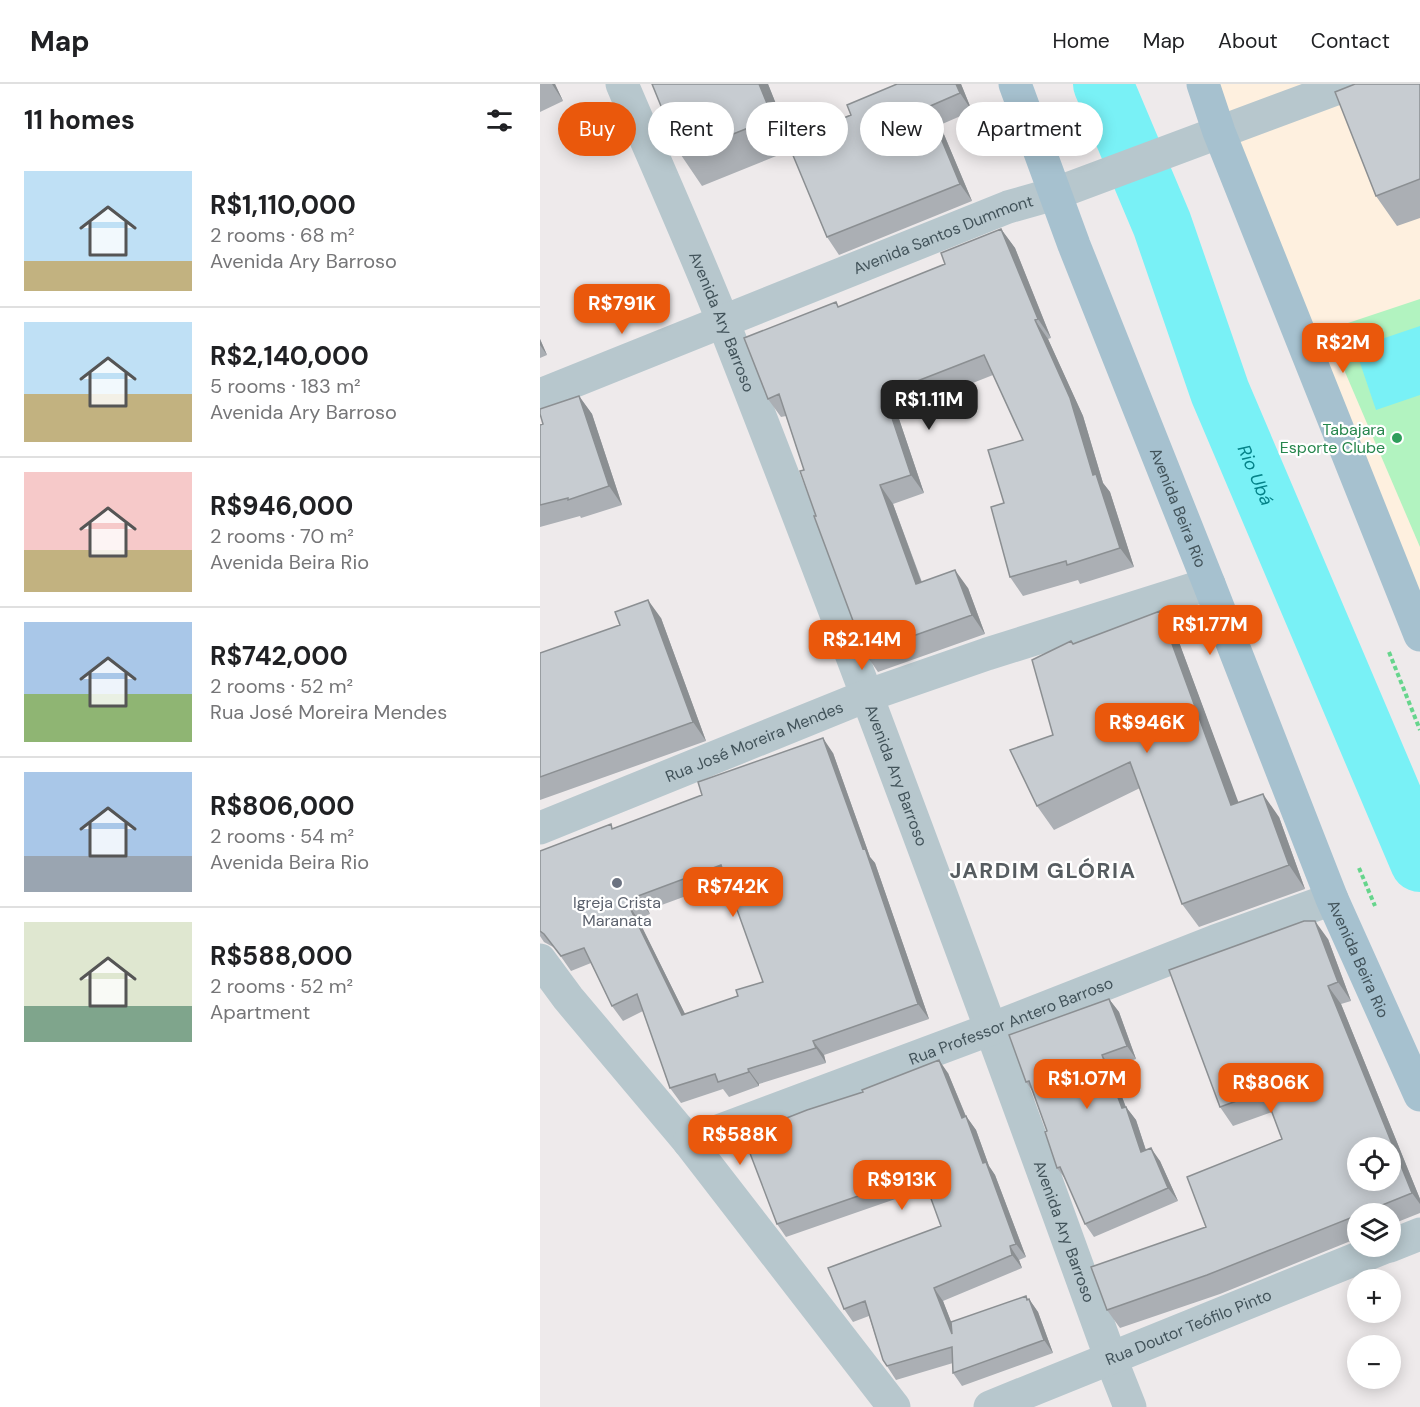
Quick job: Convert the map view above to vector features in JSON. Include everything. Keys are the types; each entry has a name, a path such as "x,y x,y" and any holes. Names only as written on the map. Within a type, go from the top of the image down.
{"main road":[{"name":"Avenida Beira Rio","path":"1015,84 1054,194 1332,899 1420,1095"},
{"path":"1203,84 1219,132 1420,635"}],"street":[{"name":"Avenida Ary Barroso","path":"622,84 723,322 991,1029 1130,1407"},
{"name":"Avenida Santos Dummont","path":"540,395 1008,207 1054,194 1349,84"},
{"name":"Rua José Moreira Mendes","path":"540,828 866,696 987,654 1209,584"},
{"name":"Rua Professor Antero Barroso","path":"689,1142 991,1029 1145,967 1332,899"},
{"path":"540,960 568,998 689,1142 894,1407"},
{"name":"Rua Doutor Teófilo Pinto","path":"1401,1241 1420,1234"},
{"name":"Rua Doutor Teófilo Pinto","path":"990,1407 1362,1257"}],"shaded area":[{"path":"1206,84 1420,84 1420,599"}],"green space":[{"name":"Tabajara Esporte Clube","path":"1420,299 1420,547 1327,330"}],"water":[{"path":"1420,326 1420,395 1376,410 1355,348"}],"building":[{"path":"652,84 759,84 766,102 746,102 746,129 734,134 734,102 659,102"},
{"path":"897,84 956,84 960,93 939,102 860,102 860,156 944,156 944,146 960,184 827,237 793,156 848,156 848,116 851,115 848,105"},
{"path":"1355,84 1420,84 1420,179 1376,196 1335,92"},
{"path":"1001,229 1038,319 1035,320 1070,398 1093,475 1096,474 1120,548 1067,565 1066,561 1010,577 991,507 1004,503 988,450 1023,440 984,355 884,394 911,475 880,485 916,584 955,570 972,615 865,653 814,516 816,516 800,471 804,470 779,394 768,399 744,338 836,302 838,307 945,264 941,253"},
{"path":"579,396 609,486 568,500 568,498 540,505 540,425 543,424 540,409"},
{"path":"648,600 693,722 540,777 540,653 620,625 615,612"},
{"path":"1160,611 1231,805 1263,794 1289,865 1182,904 1130,762 1037,806 1010,750 1053,735 1032,660 1071,641 1073,644"},
{"path":"823,738 863,849 865,848 918,1004 813,1041 816,1048 748,1069 749,1072 718,1082 715,1074 670,1088 637,994 612,1006 584,948 561,956 540,931 540,851 611,824 612,829 702,795 698,782","holes":["721,865 763,982 736,990 738,996 682,1015 628,904 639,900 638,896"]},
{"path":"1304,921 1315,921 1338,982 1328,986 1389,1137 1347,1137 1347,1191 1401,1191 1401,1166 1412,1193 1387,1203 1347,1203 1347,1219 1207,1275 1107,1310 1091,1267 1206,1227 1187,1177 1282,1139 1264,1091 1220,1107 1169,970"},
{"path":"1109,999 1127,1046 1102,1055 1122,1108 1126,1107 1141,1152 1151,1148 1168,1188 1085,1224 1060,1167 1057,1168 1045,1132 1047,1131 1029,1081 1026,1082 1009,1035"},
{"path":"939,1060 962,1118 966,1116 983,1163 986,1162 1016,1244 1010,1246 1012,1255 934,1288 952,1334 951,1322 1026,1296 1044,1340 953,1373 952,1347 887,1366 883,1360 865,1301 844,1309 828,1268 941,1226 922,1174 777,1224 743,1135 807,1110 863,1092 862,1090"}],"waterway":[{"name":"Rio Ubá","path":"1103,84 1162,224 1220,392 1420,862"}],"place":[{"name":"Tabajara Esporte Clube","path":"1397,438"},
{"name":"Igreja Crista Maranata","path":"617,883"}],"district":[{"name":"JARDIM GLÓRIA","path":"1043,870"}]}
